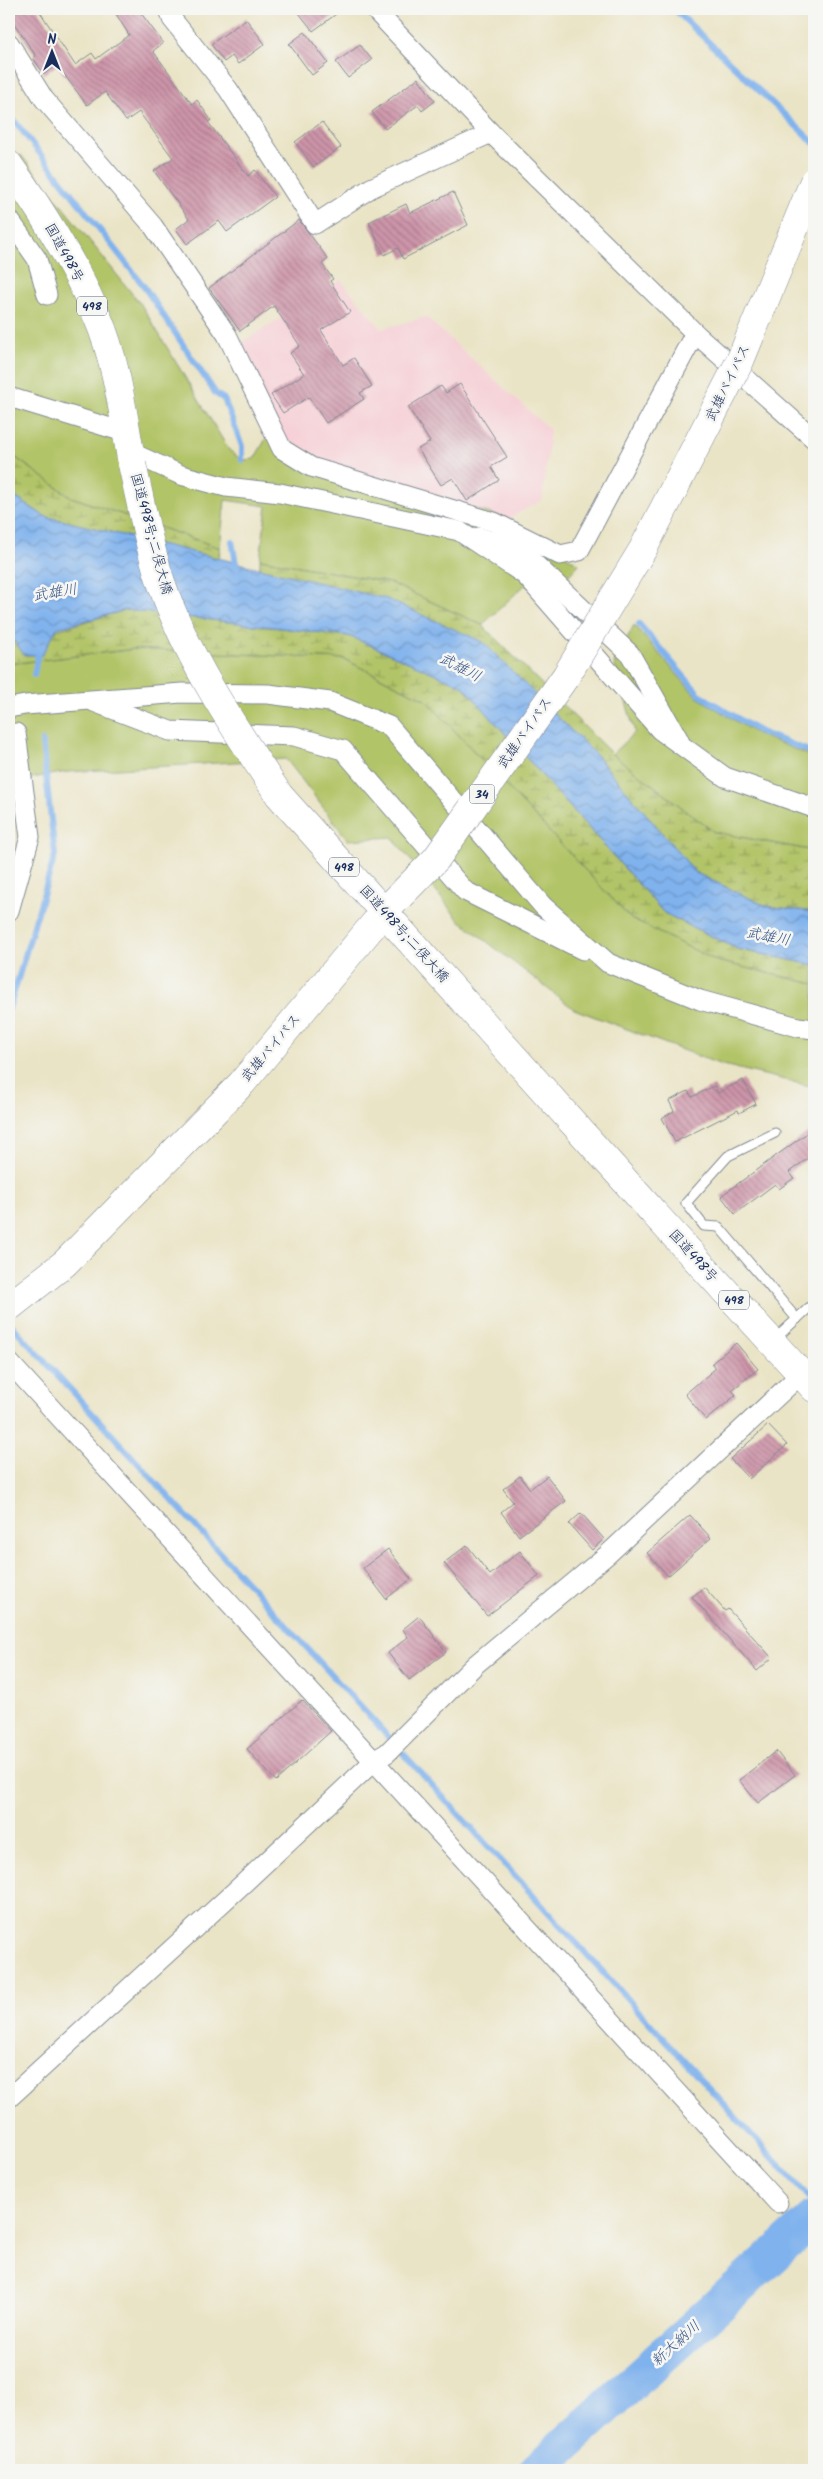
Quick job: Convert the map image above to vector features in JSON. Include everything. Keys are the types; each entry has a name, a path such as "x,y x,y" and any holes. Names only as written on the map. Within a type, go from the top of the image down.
{"highway":[{"name":"国道498号","path":"9,165 66,251 98,317 115,373 130,450"},
{"name":"武雄バイパス","path":"9,1307 65,1263 242,1082 384,912 436,859 566,676 643,549 740,361 814,181"},
{"name":"国道498号;二俣大橋","path":"130,450 161,582 186,641 230,722 279,796 653,1212"},
{"name":"国道498号","path":"653,1212 808,1381"}],"street":[{"path":"169,9 172,19 228,89 315,224 371,188 491,133"},
{"path":"374,9 491,133 695,332 814,439"},
{"path":"9,44 44,99 152,226 227,335 282,449 311,467 494,522 526,545 630,654 683,747"},
{"path":"9,220 37,259 47,295"},
{"path":"9,397 130,450 180,475 226,487 280,493 526,545 560,555 579,551 695,332"},
{"path":"459,531 526,575 660,730 724,777 814,808"},
{"path":"9,708 25,705 182,693 268,694 330,702 389,726 543,906 608,963"},
{"path":"88,700 170,731 294,736 343,750 465,891 608,963 700,1000 798,1027 814,1029"},
{"path":"9,911 30,837 16,733"},
{"path":"9,1362 381,1757 778,2204"},
{"path":"9,2098 408,1733 476,1664 608,1555 808,1381"}],"lane":[{"path":"776,1133 728,1156 686,1203 704,1226 719,1227 797,1319"},
{"path":"772,1342 814,1303"}],"shaded area":[{"path":"341,280 381,329 426,317 550,430 542,500 508,519 315,461 267,437 230,350"}],"green space":[{"path":"21,155 142,306 229,450 242,460 254,459 267,437 315,461 508,519 579,564 552,594 525,585 482,625 390,583 260,559 267,506 225,500 220,548 71,497 9,453 9,164"},
{"path":"9,453 71,497 220,548 219,559 44,516 9,493"},
{"path":"260,559 390,583 482,625 612,754 714,832 814,851 814,912 766,906 696,873 595,754 483,642 260,568"},
{"path":"126,610 349,636 463,686 664,913 737,949 814,965 814,984 717,961 631,919 426,700 344,659 135,649 9,664 9,641 15,642"},
{"path":"634,625 697,697 757,734 814,757 814,851 714,832 612,754 635,732 614,663"},
{"path":"135,649 344,659 426,700 631,919 717,961 814,984 814,1087 719,1064 574,1009 459,920 392,837 348,840 286,759 67,772 9,782 9,664"}],"water":[{"name":"武雄川","path":"9,493 44,516 387,599 483,642 595,754 696,873 766,906 814,912 814,965 737,949 664,913 463,686 349,636 126,610 57,628 42,655 24,655 15,642 9,641"}],"building":[{"path":"18,9 38,9 75,65 92,53 96,59 129,35 113,9 138,9 163,43 153,51 192,104 197,100 211,120 208,122 248,176 255,170 275,197 227,232 219,221 187,244 176,229 189,219 154,171 173,158 139,112 126,121 105,92 87,105 57,65 44,74 33,58 36,56 9,16"},
{"path":"296,9 343,9 313,31"},
{"path":"246,19 265,44 238,64 232,56 224,62 211,44"},
{"path":"305,32 328,63 312,75 289,44"},
{"path":"360,45 372,60 348,78 336,62"},
{"path":"418,78 435,101 422,111 418,105 385,129 372,112"},
{"path":"322,122 341,147 314,167 295,142"},
{"path":"453,192 468,225 403,259 398,248 384,255 369,222 406,204 410,213"},
{"path":"299,220 328,259 322,264 333,279 330,281 350,312 321,330 343,365 354,358 372,386 360,393 364,399 326,423 309,397 283,413 271,395 304,374 290,353 300,346 274,306 240,331 209,288"},
{"path":"460,384 507,457 491,467 499,480 467,501 453,478 441,485 418,449 430,442 408,407 441,386 446,393"},
{"path":"743,1080 756,1104 739,1113 738,1110 675,1142 662,1118 674,1111 669,1101 688,1091 692,1097 714,1086 718,1093"},
{"path":"814,1128 814,1154 789,1172 794,1178 779,1189 775,1184 735,1214 721,1196"},
{"path":"736,1343 758,1369 732,1390 736,1395 706,1420 685,1394 716,1368 712,1363"},
{"path":"768,1425 787,1445 749,1479 730,1459"},
{"path":"520,1476 530,1489 547,1476 566,1501 519,1536 501,1512 513,1502 503,1489"},
{"path":"581,1513 604,1539 592,1550 569,1524"},
{"path":"690,1515 711,1538 668,1576 647,1553"},
{"path":"467,1545 490,1575 520,1551 539,1576 487,1616 444,1563"},
{"path":"388,1549 411,1579 386,1599 363,1568"},
{"path":"704,1587 725,1611 728,1609 772,1658 757,1671 692,1597"},
{"path":"419,1616 446,1652 409,1680 388,1653 408,1637 403,1629"},
{"path":"302,1700 331,1731 276,1781 247,1749"},
{"path":"776,1751 795,1775 758,1803 739,1780"}],"waterway":[{"path":"674,9 814,143"},
{"path":"9,114 143,285 216,394 224,399 242,446 242,460"},
{"path":"232,541 237,569"},
{"path":"639,624 700,695 760,732 814,753"},
{"path":"34,675 39,647"},
{"path":"9,1009 55,855 42,741"},
{"path":"9,1322 814,2203"},
{"name":"新大納川","path":"537,2470 814,2218"}]}
